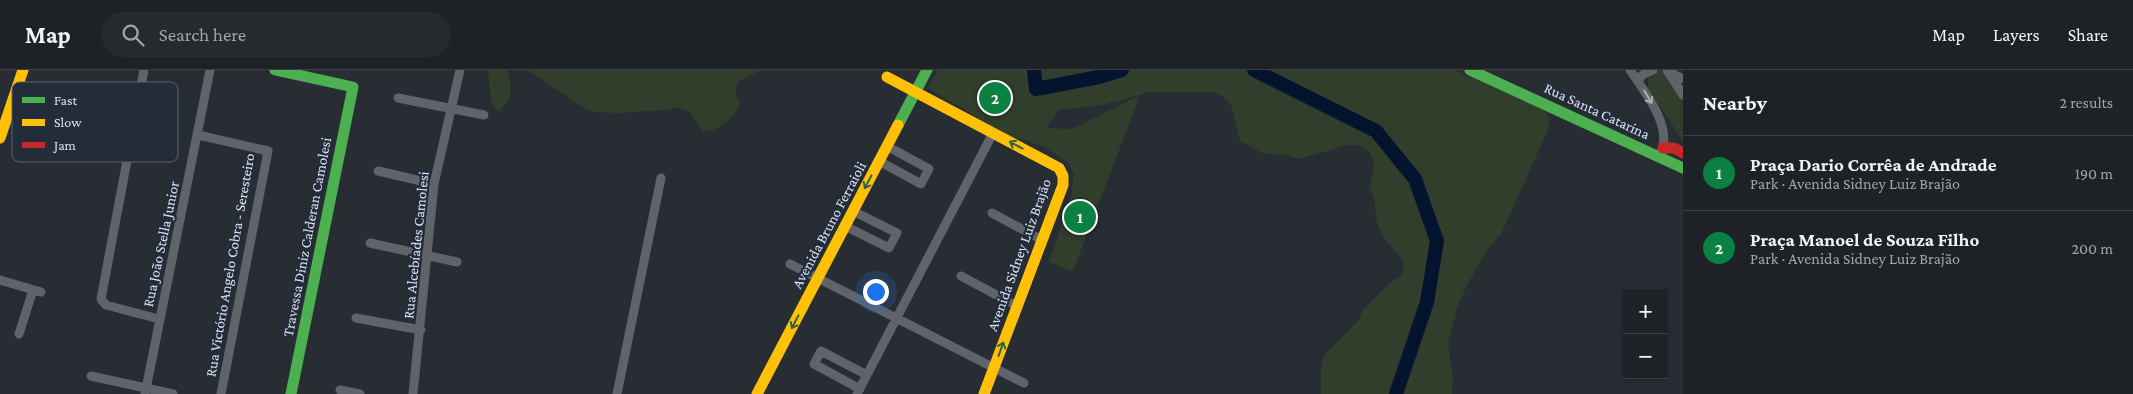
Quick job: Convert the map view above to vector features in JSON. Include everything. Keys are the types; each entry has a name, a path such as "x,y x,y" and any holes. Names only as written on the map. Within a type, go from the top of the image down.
{"street":[{"path":"19,82 23,70"},
{"name":"Rua João Stella Junior","path":"145,391 210,70"},
{"name":"Travessa Diniz Calderan Camolesi","path":"275,70 353,87 291,394"},
{"name":"Rua Alcebíades Camolesi","path":"413,394 421,330 434,184 460,70"},
{"name":"Avenida Bruno Ferraioli","path":"756,394 927,70"},
{"name":"Rua Santa Catarina","path":"1470,70 1661,153 1683,168"},
{"path":"1630,70 1653,106 1662,127 1661,153"},
{"path":"1638,81 1642,75 1653,70"},
{"path":"1666,71 1683,79"},
{"path":"1666,71 1683,95"},
{"name":"Avenida Sidney Luiz Brajão","path":"887,77 1059,168 1063,176 1063,185 984,394"},
{"path":"398,98 484,115"},
{"path":"0,138 12,103"},
{"path":"867,375 821,351 814,364 858,391 867,375 993,133"},
{"name":"Rua Victório Angelo Cobra - Seresteiro","path":"198,135 268,151 221,394"},
{"path":"879,161 921,184 929,169 887,146"},
{"path":"1661,153 1668,146 1683,153"},
{"path":"127,162 101,299 106,305 159,319"},
{"path":"378,171 434,184"},
{"path":"617,394 661,178"},
{"path":"845,226 889,248 893,241 897,233 853,211"},
{"path":"992,213 1042,240"},
{"path":"370,243 426,257 457,262"},
{"path":"790,264 1024,383"},
{"path":"961,276 1017,306"},
{"path":"0,280 37,291 19,334"},
{"path":"356,318 421,330"},
{"path":"91,376 145,391 173,394"},
{"path":"340,390 360,394"}],"green space":[{"path":"488,70 507,70 509,76 511,88 509,98 507,103 498,112 491,101"},
{"path":"527,70 761,70 739,81 735,92 740,104 730,119 715,129 703,132 690,112 679,107 666,110 619,113 595,112 584,108"},
{"path":"938,70 1455,70 1470,77 1472,74 1485,70 1544,110 1550,120 1547,132 1502,232 1486,252 1467,285 1457,308 1448,343 1453,380 1452,394 1321,394 1321,368 1324,355 1358,321 1363,310 1389,284 1402,275 1404,263 1382,235 1377,223 1374,198 1370,187 1374,163 1369,151 1359,145 1347,145 1299,159 1286,155 1262,153 1240,141 1231,105 1223,96 1211,92 1150,92 1102,105 1059,110 1046,128 1072,129 1140,95 1073,271 1049,262 1071,197 1074,174 1068,163 1047,148 1023,139 1012,138 928,88"},
{"path":"1658,70 1670,78 1683,101 1683,141 1648,89 1648,76"}],"waterway":[{"path":"1034,70 1036,89 1099,77 1122,70"},
{"path":"1254,70 1376,131 1415,179 1437,241 1427,302 1396,394"}],"traffic: fast":[{"path":"275,70 353,87 291,394"},
{"path":"898,125 927,70"},
{"path":"1470,70 1683,168"}],"traffic: slow":[{"path":"19,82 23,70"},
{"path":"887,77 1059,168 1063,176 1063,185 984,394"},
{"path":"0,138 12,103"},
{"path":"757,394 898,125"}],"traffic: jam":[{"path":"1663,148 1674,148 1683,153"}],"place":[{"name":"Praça Manoel de Souza Filho","path":"995,98"},
{"name":"Praça Dario Corrêa de Andrade","path":"1080,217"}]}
